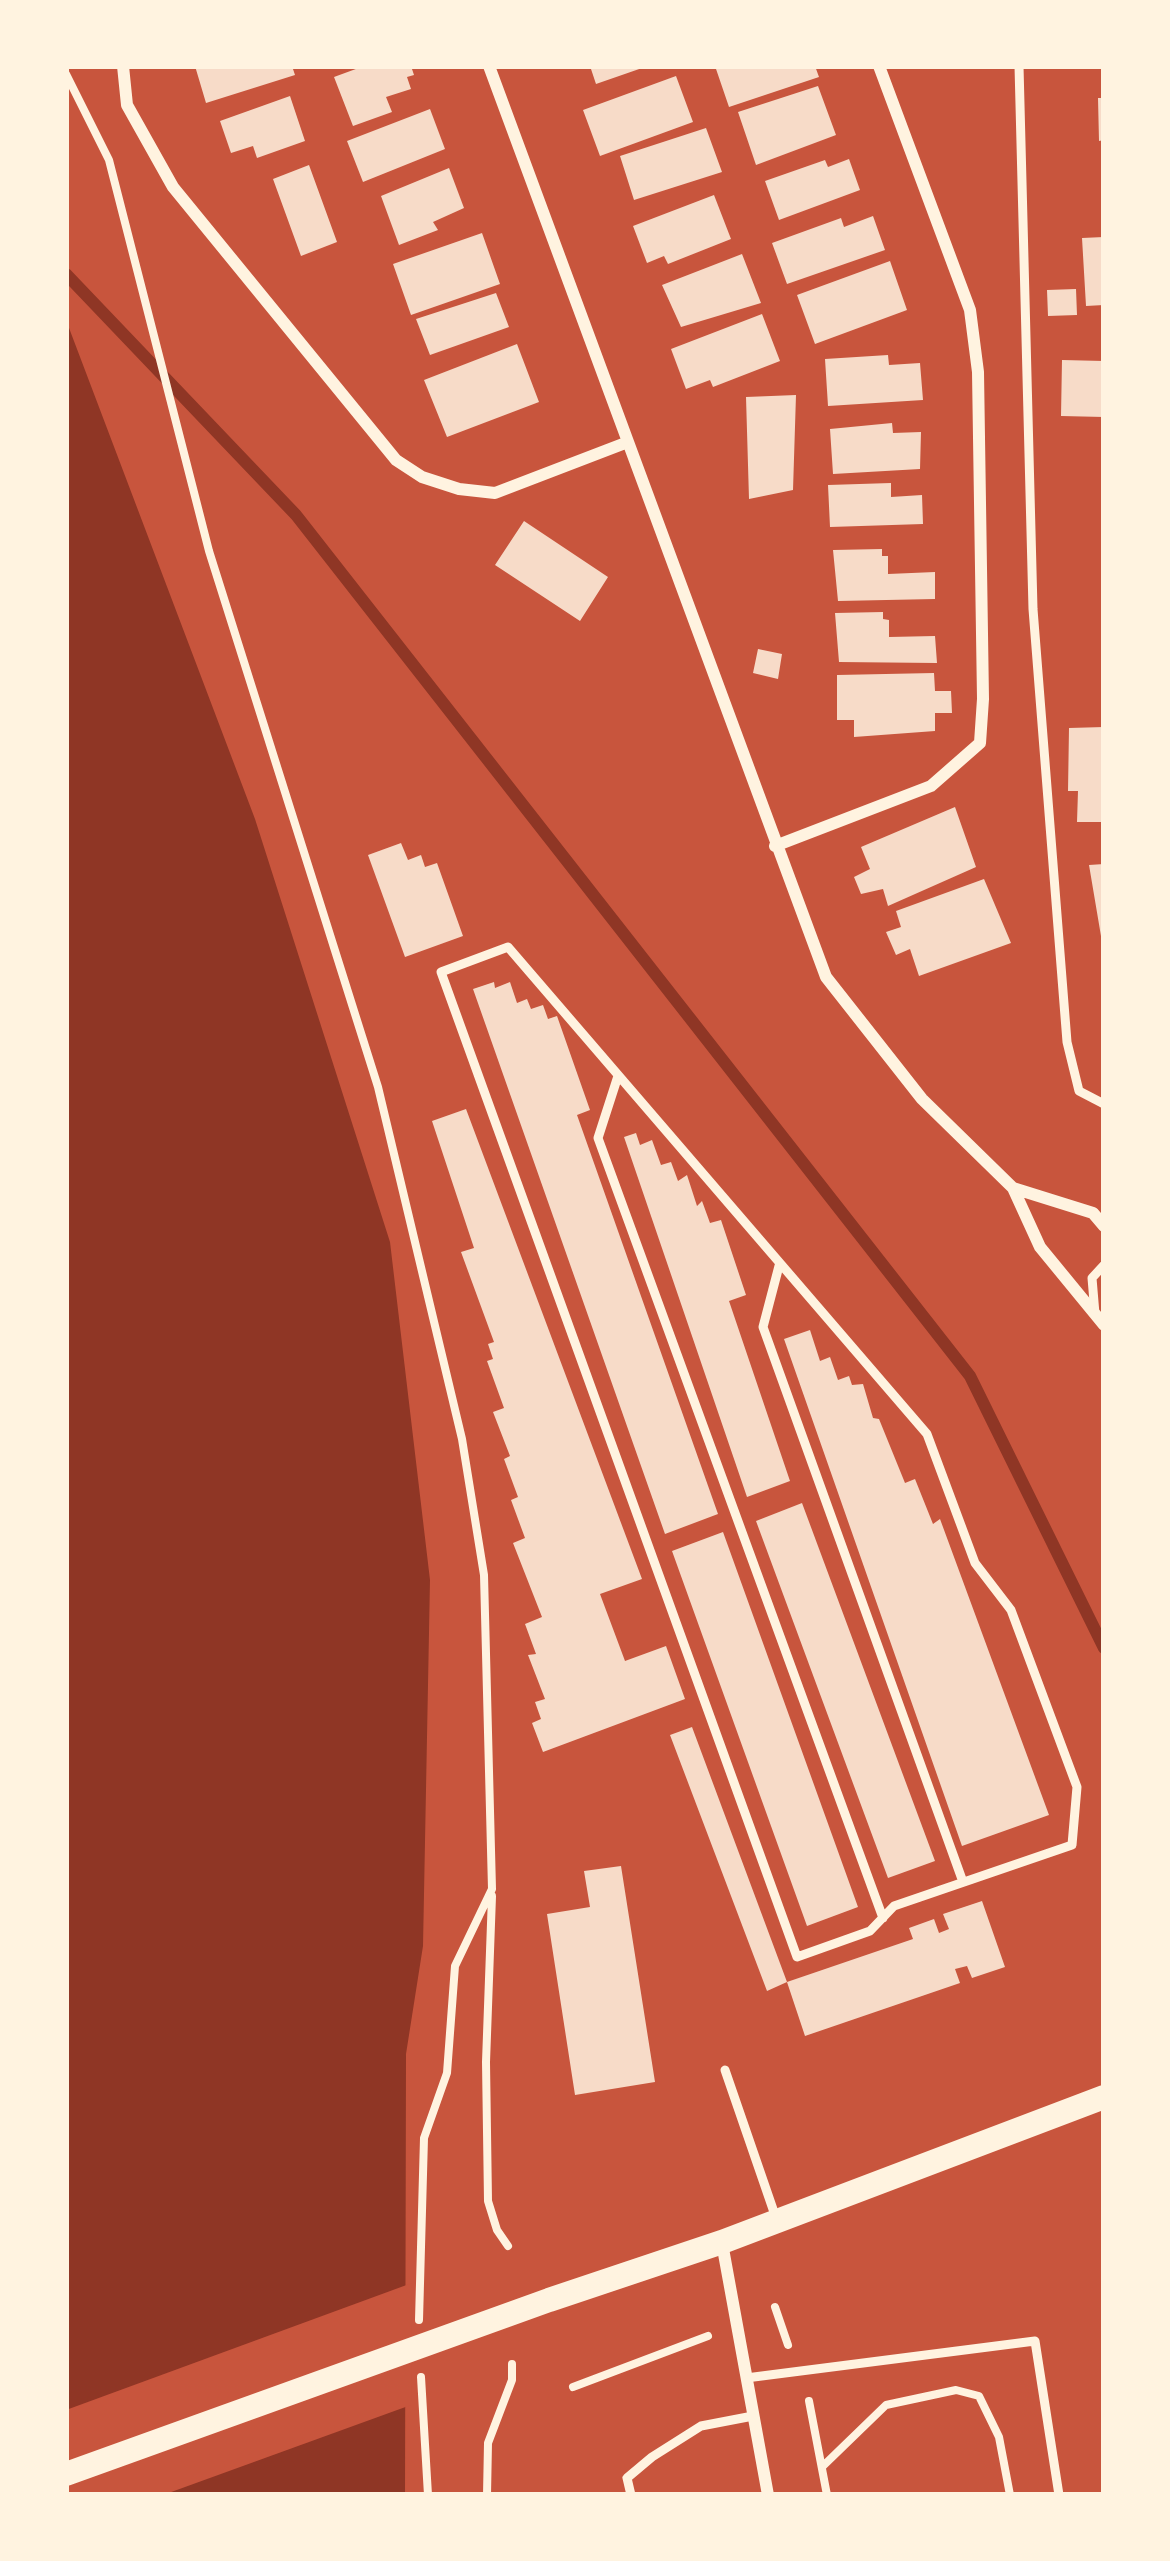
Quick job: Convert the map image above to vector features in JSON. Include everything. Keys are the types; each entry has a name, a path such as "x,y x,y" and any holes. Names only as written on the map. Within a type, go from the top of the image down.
{"main road":[{"path":"66,2474 722,2242 1104,2096"}],"street":[{"path":"123,66 127,105 173,187 396,460 422,477 459,489 495,493 628,442"},
{"path":"489,66 826,977 922,1099 1013,1188 1040,1247 1099,1320"},
{"path":"775,846 931,786 980,743 978,373 970,310 879,66"},
{"path":"1013,1188 1093,1213 1104,1226"},
{"path":"722,2242 768,2495"}],"lane":[{"path":"1019,66 1033,610 1067,1042 1078,1091 1104,1104"},
{"path":"508,947 618,1076 927,1434 975,1563 1011,1610 1077,1787 1072,1845 894,1906 870,1931 797,1958 441,972 508,947"},
{"path":"618,1076 598,1138 883,1918"},
{"path":"1099,1320 1092,1278 1104,1264"},
{"path":"779,1266 763,1327 962,1882"},
{"path":"725,2070 777,2221"},
{"path":"746,2378 1035,2341 1059,2495"},
{"path":"631,2495 627,2478 652,2457 700,2426 753,2416"}],"path":[{"path":"66,74 109,160 209,551 378,1087 462,1439 484,1575 492,1888 488,2201 496,2230 508,2246"},
{"path":"419,2330 424,2138 447,2072 455,1966 492,1888"},
{"path":"775,2307 788,2345"},
{"path":"573,2387 707,2336"},
{"path":"487,2495 488,2444 512,2380 512,2364"},
{"path":"420,2370 428,2495"},
{"path":"821,2467 886,2405 956,2390 979,2396 999,2437 1010,2495"},
{"path":"809,2401 827,2495"}],"shaded area":[{"path":"66,320 255,819 390,1242 430,1580 423,1946 406,2054 405,2495 66,2495"}],"pier":[{"path":"412,2283 411,2405 163,2495 66,2495 66,2410"}],"building":[{"path":"195,66 292,66 295,75 206,103"},
{"path":"364,66 411,66 414,75 407,77 411,89 386,97 392,112 353,126 334,77"},
{"path":"590,66 645,66 645,67 596,84"},
{"path":"715,66 815,66 819,77 729,107"},
{"path":"676,76 693,122 600,156 583,110"},
{"path":"818,86 836,135 756,165 738,112"},
{"path":"290,96 305,141 257,158 253,146 231,153 220,121"},
{"path":"1098,98 1104,98 1104,140 1099,141"},
{"path":"430,109 445,149 363,182 347,141"},
{"path":"706,128 722,172 634,200 620,156"},
{"path":"849,159 860,190 779,220 765,181 825,160 828,167"},
{"path":"309,165 337,242 301,256 273,179"},
{"path":"449,168 464,208 433,222 438,230 399,245 381,196"},
{"path":"714,195 731,239 668,264 664,256 647,263 633,226"},
{"path":"873,216 885,250 787,284 772,243 841,218 844,227"},
{"path":"482,233 500,284 411,315 393,264"},
{"path":"1104,237 1104,305 1086,306 1082,238"},
{"path":"742,254 761,303 681,327 662,285"},
{"path":"890,261 907,310 815,344 797,295"},
{"path":"1076,289 1077,315 1048,316 1047,290"},
{"path":"496,293 509,327 430,355 416,319"},
{"path":"762,314 780,361 713,387 710,380 686,389 671,349"},
{"path":"517,344 539,402 447,437 424,380"},
{"path":"888,355 889,365 920,363 923,400 828,406 825,359"},
{"path":"1062,360 1104,361 1104,417 1061,416"},
{"path":"796,395 793,490 749,499 746,397"},
{"path":"892,423 893,433 921,432 920,469 833,474 830,429"},
{"path":"891,483 891,497 922,495 923,524 830,527 828,485"},
{"path":"524,521 608,577 580,621 495,565"},
{"path":"882,549 882,556 888,556 888,574 935,572 935,599 838,601 833,550"},
{"path":"883,612 883,619 889,620 889,637 935,636 937,663 839,662 835,613"},
{"path":"758,649 782,654 778,679 753,673"},
{"path":"934,673 935,691 951,691 952,713 935,713 935,731 854,737 854,720 837,720 837,675"},
{"path":"1104,727 1104,822 1077,822 1078,791 1068,791 1069,728"},
{"path":"955,807 976,867 888,906 883,889 861,894 854,877 870,869 861,847"},
{"path":"401,843 408,860 421,855 425,867 437,863 463,936 405,957 368,855"},
{"path":"1104,864 1104,942 1102,942 1089,865"},
{"path":"984,879 1011,943 919,976 910,949 896,955 886,932 901,927 896,911"},
{"path":"494,982 495,988 510,982 517,1003 527,999 531,1009 543,1005 548,1019 557,1016 590,1110 577,1115 718,1514 665,1534 473,989"},
{"path":"466,1109 642,1579 600,1594 625,1661 666,1646 685,1699 543,1752 532,1723 541,1719 535,1702 545,1699 528,1655 536,1654 525,1624 542,1617 513,1543 525,1538 511,1500 518,1497 504,1459 510,1456 493,1412 504,1408 487,1361 493,1359 488,1344 494,1342 461,1252 474,1248 432,1121"},
{"path":"636,1133 640,1145 652,1140 661,1165 671,1162 678,1181 687,1175 697,1206 702,1201 710,1223 721,1220 746,1295 729,1301 790,1481 747,1497 624,1137"},
{"path":"810,1330 820,1361 830,1357 838,1380 849,1376 852,1385 863,1384 873,1418 879,1419 905,1483 915,1479 933,1524 940,1519 1049,1815 962,1846 784,1339"},
{"path":"802,1503 935,1861 888,1878 756,1521"},
{"path":"723,1532 858,1907 807,1926 672,1551"},
{"path":"692,1727 787,1982 767,1991 670,1735"},
{"path":"621,1866 655,2082 575,2095 547,1914 590,1907 584,1871"},
{"path":"982,1901 1005,1967 972,1978 967,1966 955,1969 960,1983 805,2036 787,1982 913,1939 909,1928 934,1919 939,1933 949,1929 943,1914"}],"waterway":[{"path":"66,274 296,515 970,1376 1104,1648"}]}
